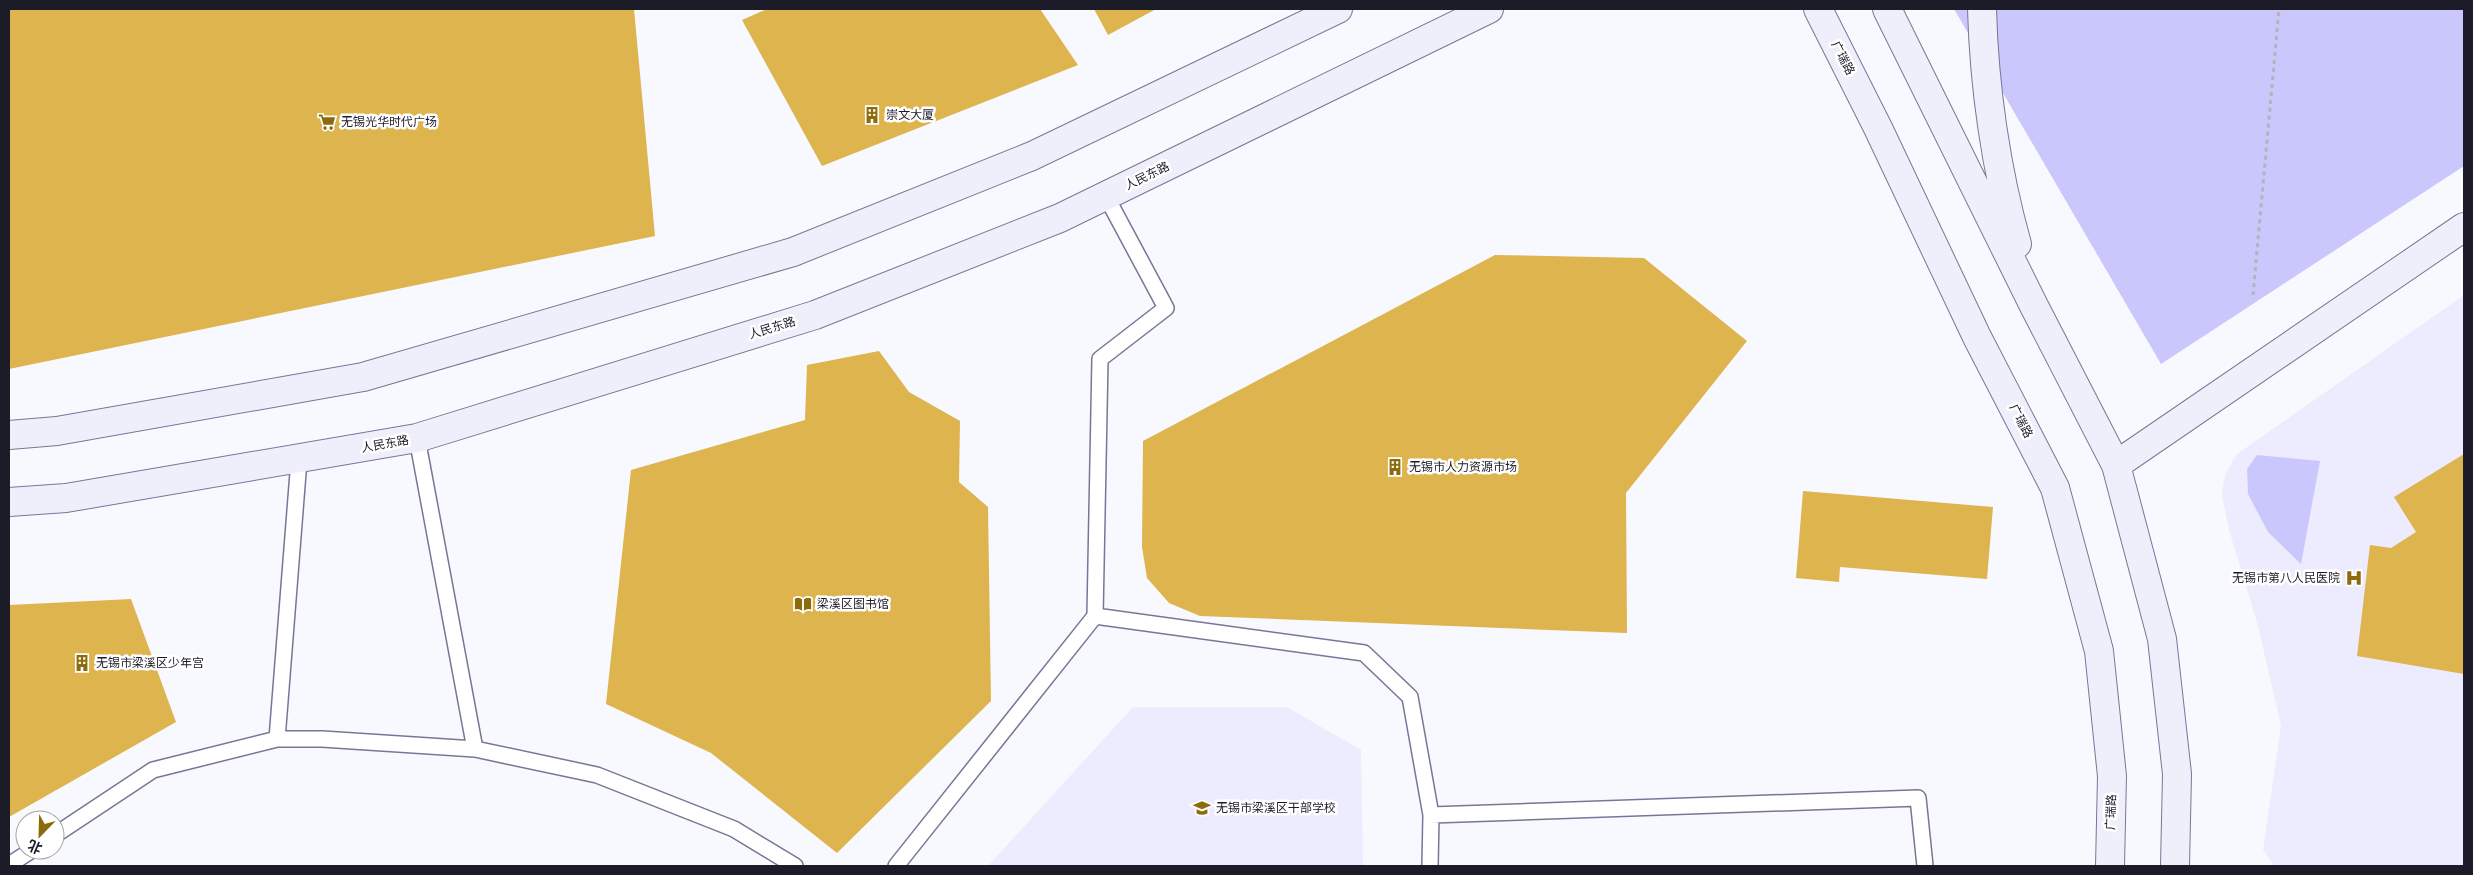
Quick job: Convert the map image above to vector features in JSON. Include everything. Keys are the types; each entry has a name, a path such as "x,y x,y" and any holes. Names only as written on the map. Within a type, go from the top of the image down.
{"main road":[{"path":"9,435 58,431 363,377 793,252 1032,156 1338,9"},
{"name":"人民东路","path":"9,502 66,498 299,460 417,438 816,315 1060,218 1489,9"},
{"name":"广瑞路","path":"1818,9 1878,128 1977,337 2055,488 2099,651 2112,776 2110,866"},
{"path":"1886,9 2034,306 2116,464 2162,639 2177,774 2175,866"},
{"path":"1982,9 1982,47 2007,211 2034,306"},
{"path":"2116,464 2464,227"}],"lane":[{"path":"896,866 1095,616 1100,359 1166,308 1106,196"},
{"path":"417,438 475,749"},
{"path":"277,739 299,460"},
{"path":"1095,616 1364,654 1410,697 1431,815 1430,866"},
{"path":"65,828 153,770 277,739 322,739 475,749 597,775 734,829 795,866"},
{"path":"1431,815 1918,798 1925,866"}],"path":[{"path":"2253,294 2280,9"}],"shaded area":[{"path":"1954,9 2464,9 2464,166 2161,364"},
{"name":"无锡市第八人民医院","path":"2464,295 2464,866 2274,866 2263,850 2281,726 2258,626 2229,530 2222,495 2225,474 2237,454"},
{"path":"2257,455 2320,461 2301,564 2268,532 2248,494 2247,469"},
{"name":"无锡市梁溪区干部学校","path":"1133,707 1287,707 1361,750 1363,866 988,866"}],"building":[{"name":"无锡光华时代广场","path":"9,9 634,9 655,236 9,369"},
{"name":"崇文大厦","path":"767,9 1040,9 1078,65 822,166 742,20"},
{"path":"1094,9 1156,9 1108,35"},
{"name":"无锡市人力资源市场","path":"1495,255 1644,258 1747,341 1626,493 1627,633 1200,616 1169,603 1147,578 1142,547 1143,441"},
{"name":"梁溪区图书馆","path":"879,351 909,392 960,421 959,482 988,507 991,701 837,853 711,753 606,704 631,470 805,420 807,365"},
{"path":"2464,454 2464,674 2357,656 2370,545 2391,548 2416,532 2394,497"},
{"path":"1803,491 1993,507 1987,579 1840,567 1839,582 1796,578"},
{"name":"无锡市梁溪区少年宫","path":"131,599 176,722 21,810 15,810 15,814 9,817 9,605"}],"place":[{"name":"崇文大厦","path":"872,115"},
{"name":"无锡光华时代广场","path":"327,122"},
{"name":"无锡市人力资源市场","path":"1395,467"},
{"name":"无锡市第八人民医院","path":"2354,578"},
{"name":"梁溪区图书馆","path":"803,604"},
{"name":"无锡市梁溪区少年宫","path":"82,663"},
{"name":"无锡市梁溪区干部学校","path":"1202,808"}]}
